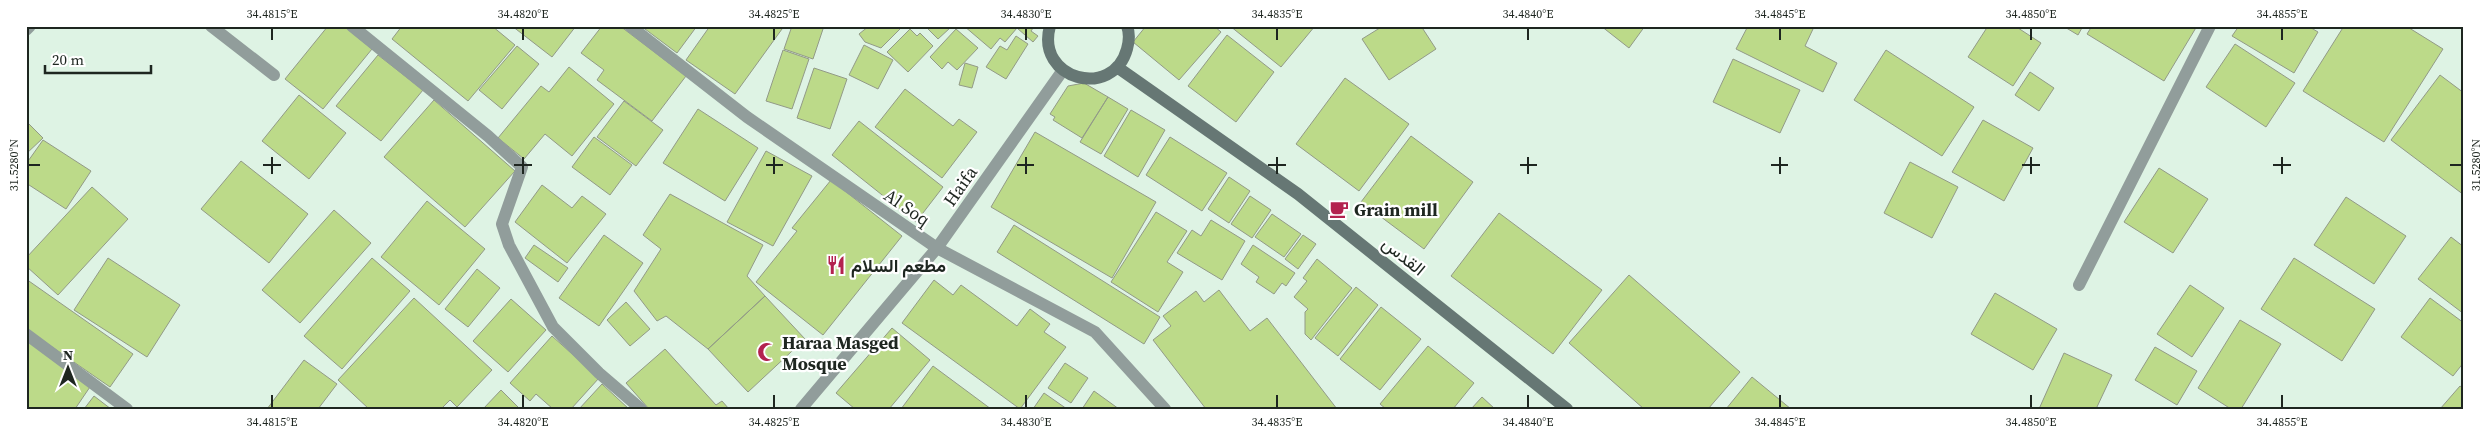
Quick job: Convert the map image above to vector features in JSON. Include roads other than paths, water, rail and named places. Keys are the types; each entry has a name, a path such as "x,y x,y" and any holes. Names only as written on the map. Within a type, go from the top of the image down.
{"main road":[{"path":"1050,26 1047,35 1049,49 1054,61 1063,70 1085,79 1108,74 1117,67 1125,56 1129,43 1127,26"},
{"name":"القدس","path":"1117,67 1298,194 1567,409"}],"street":[{"path":"26,30 30,26"},
{"path":"212,26 274,74"},
{"path":"352,26 488,136 522,167 502,224 509,245 553,327 599,373 641,409"},
{"name":"Al Soq","path":"630,26 747,117 937,248 1095,332 1165,409"},
{"path":"2079,285 2210,26"},
{"name":"Haifa","path":"801,409 937,248 1063,70"},
{"path":"26,334 127,409"}],"place":[{"name":"Grain mill","path":"1339,209"},
{"name":"مطعم السلام","path":"836,265"},
{"name":"Haraa Masged Mosque","path":"767,352"}]}
